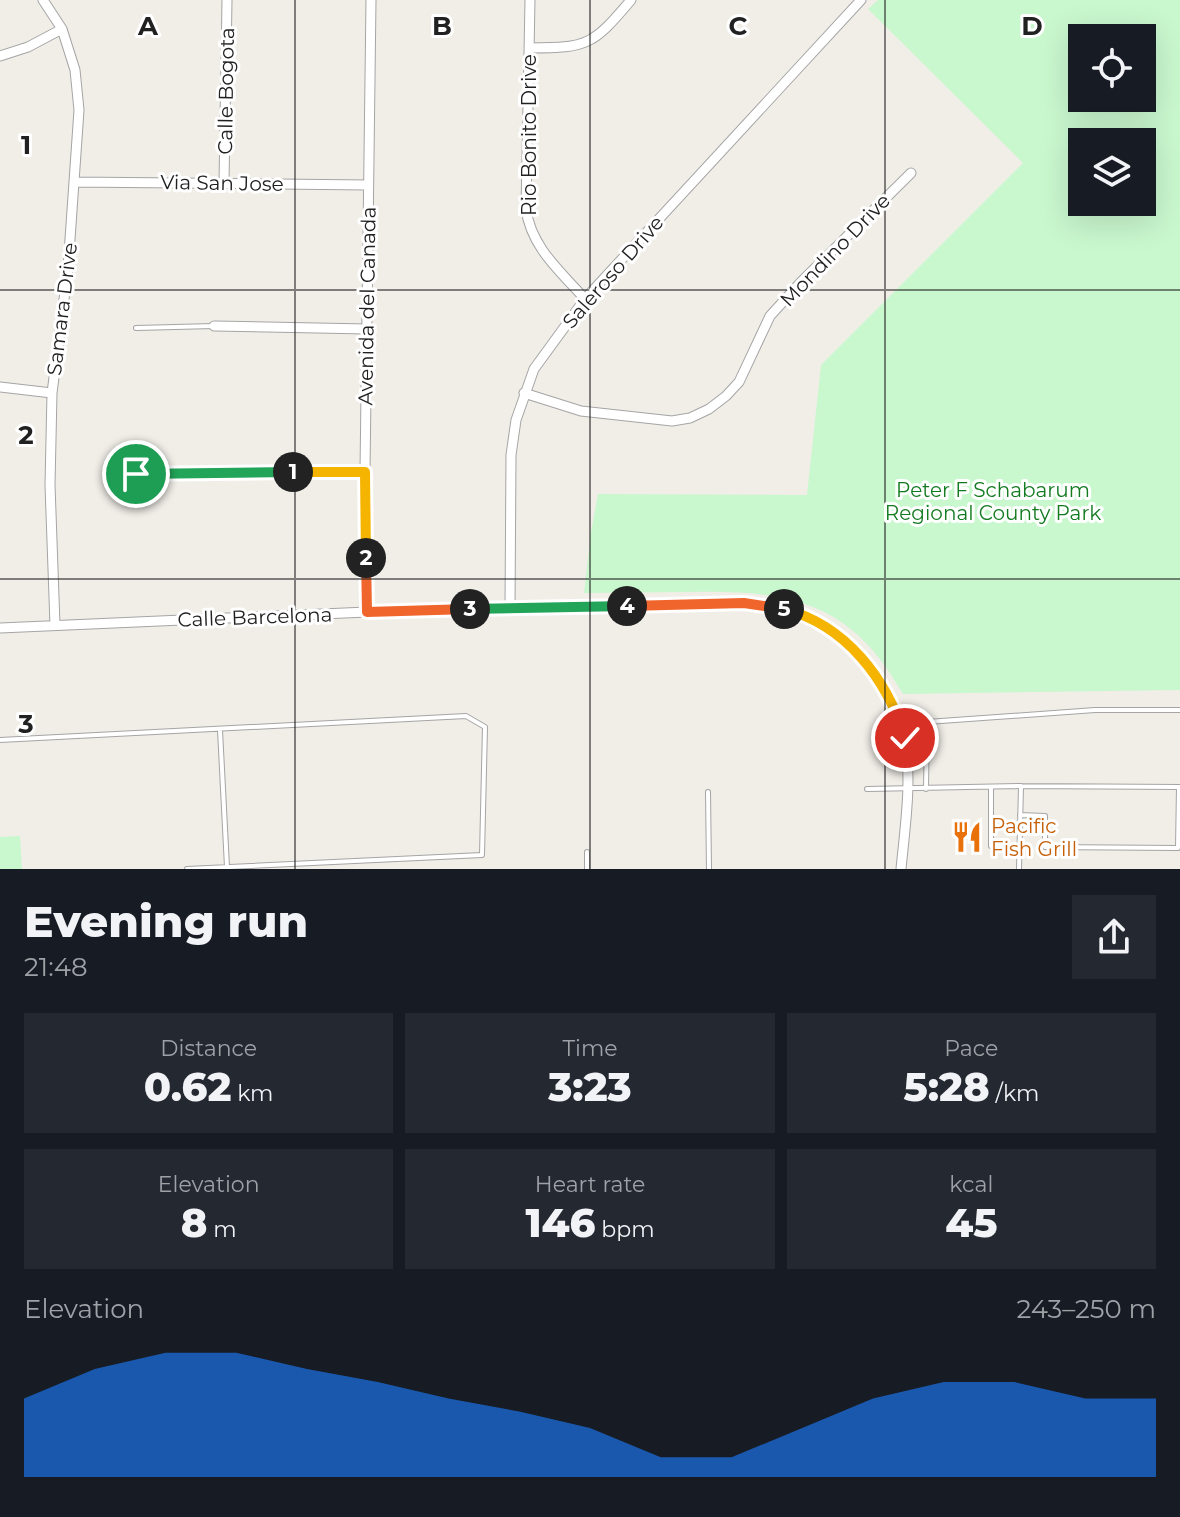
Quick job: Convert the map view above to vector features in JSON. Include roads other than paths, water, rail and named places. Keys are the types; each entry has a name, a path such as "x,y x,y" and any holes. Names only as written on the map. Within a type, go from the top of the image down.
{"street":[{"name":"Samara Drive","path":"43,0 62,29 75,70 79,110 68,268 52,393 50,485 55,625"},
{"name":"Calle Bogota","path":"224,183 227,0"},
{"name":"Avenida del Canada","path":"367,612 365,472 371,0"},
{"name":"Rio Bonito Drive","path":"530,0 528,224 535,242 585,299"},
{"path":"530,48 569,48 589,43 631,0"},
{"name":"Saleroso Drive","path":"510,608 511,455 516,420 534,369 585,299 861,0"},
{"path":"0,56 28,47 62,29"},
{"name":"Mondino Drive","path":"524,393 581,411 672,421 690,418 709,409 739,382 770,316 911,173"},
{"name":"Via San Jose","path":"75,182 368,185"},
{"path":"214,326 367,329"},
{"path":"0,387 52,393"},
{"path":"213,472 365,472"},
{"name":"Calle Barcelona","path":"0,628 367,612 744,603 769,606 809,619 847,642 876,674 898,714 905,738 907,789 901,869"}],"lane":[{"path":"136,328 214,326"},
{"path":"136,474 213,472"},
{"path":"926,789 927,722 1095,710 1180,710"},
{"path":"0,740 466,716 485,727 482,855 187,869"},
{"path":"220,729 227,867"},
{"path":"1019,869 1021,786"},
{"path":"991,787 991,846 1020,847"},
{"path":"867,789 1180,787 1178,848 1045,847 1045,816 1020,815"},
{"path":"708,792 709,869"},
{"path":"587,852 587,869"}],"place":[{"name":"Pacific Fish Grill","path":"967,837"}],"park label":[{"name":"Peter F Schabarum Regional County Park","path":"993,502"}]}
